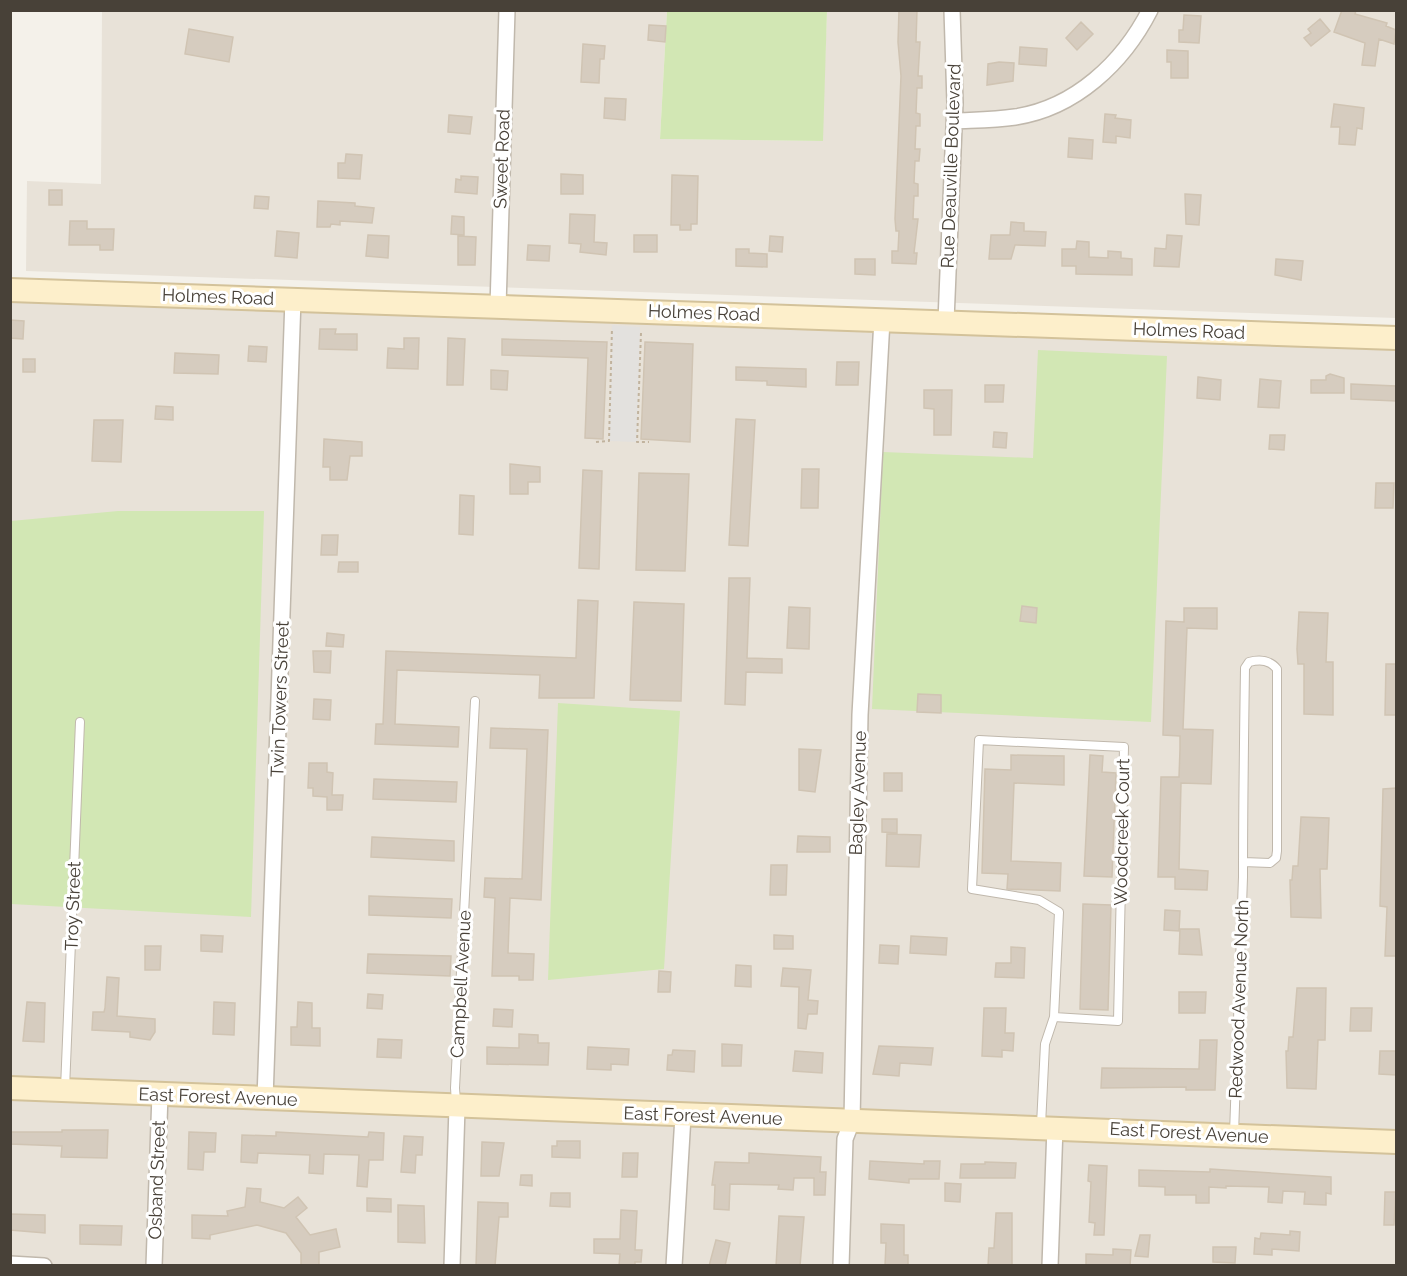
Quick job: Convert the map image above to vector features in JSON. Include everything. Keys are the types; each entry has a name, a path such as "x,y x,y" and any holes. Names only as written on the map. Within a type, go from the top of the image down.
{"main road":[{"name":"Holmes Road","path":"10,290 1396,338"},
{"name":"East Forest Avenue","path":"10,1088 1396,1142"}],"street":[{"name":"Sweet Road","path":"498,307 507,10"},
{"name":"Rue Deauville Boulevard","path":"946,321 955,121 952,10"},
{"path":"955,121 1014,117 1034,113 1067,99 1100,76 1120,57 1150,10"},
{"name":"Twin Towers Street","path":"265,1099 293,299"},
{"name":"Bagley Avenue","path":"841,1266 845,1139 852,1121 860,715 882,320"},
{"name":"Osband Street","path":"154,1266 160,1094"},
{"name":"Campbell Avenue","path":"452,1266 457,1107"},
{"path":"674,1266 683,1116"},
{"path":"1048,1127 1050,1266"},
{"path":"10,1264 44,1266"}],"lane":[{"name":"Redwood Avenue North","path":"1234,1136 1243,862 1245,668 1249,662 1259,659 1272,663 1277,669 1277,851 1276,858 1270,863 1243,862"},
{"name":"Campbell Avenue","path":"457,1107 454,1089 475,702"},
{"name":"Troy Street","path":"65,1090 80,722"},
{"name":"Woodcreek Court","path":"1048,1127 1045,1044 1054,1017 1059,912 1039,900 972,890 979,740 1124,747 1118,1022 1054,1017"}],"path":[{"path":"596,442 609,441 612,325"},
{"path":"641,333 637,442 649,442"}],"shaded area":[{"path":"102,11 667,11 660,139 822,141 827,11 1396,11 1396,318 26,271 27,181 101,184"},
{"path":"11,300 1396,348 1396,1265 11,1266"},
{"path":"612,325 640,327 637,442 609,441"}],"green space":[{"path":"667,11 827,11 823,141 660,139"},
{"path":"1038,350 1167,356 1151,722 872,709 883,452 1033,458"},
{"path":"118,511 264,511 251,917 11,904 11,521"},
{"path":"558,703 680,711 664,969 548,980"}],"building":[{"path":"899,10 917,10 916,42 920,42 918,76 922,76 922,88 917,88 916,113 920,114 920,126 916,126 915,149 920,149 919,161 915,161 914,183 918,184 918,196 914,196 913,219 918,219 914,253 917,253 916,264 892,263 892,251 898,251 899,231 896,231 895,219 901,76 898,42"},
{"path":"1342,10 1356,10 1355,14 1387,23 1386,26 1396,30 1394,44 1379,39 1375,66 1362,65 1365,43 1334,32"},
{"path":"1184,15 1201,16 1199,43 1179,42 1179,30 1183,30"},
{"path":"1320,19 1330,31 1311,46 1304,38 1311,33 1308,29"},
{"path":"1081,22 1093,34 1077,50 1066,38"},
{"path":"649,25 666,26 665,42 648,40"},
{"path":"189,29 233,37 229,62 185,54"},
{"path":"583,44 605,46 604,59 600,59 599,83 581,82"},
{"path":"1020,47 1047,49 1046,66 1019,64"},
{"path":"1167,50 1188,51 1188,78 1171,78 1171,62 1167,62"},
{"path":"1014,63 1013,81 987,85 988,64"},
{"path":"605,98 626,99 625,120 604,118"},
{"path":"1334,104 1364,108 1362,129 1357,128 1355,145 1339,144 1340,127 1331,127"},
{"path":"1105,114 1131,120 1130,138 1116,136 1116,143 1103,142"},
{"path":"449,115 472,117 470,134 448,132"},
{"path":"1069,138 1093,140 1092,159 1068,157"},
{"path":"346,154 362,155 360,179 338,178 338,163 345,163"},
{"path":"561,174 583,175 583,194 561,194"},
{"path":"672,175 698,176 697,224 691,224 691,230 680,230 680,225 671,225"},
{"path":"461,176 478,177 477,194 455,192 456,179 461,180"},
{"path":"49,190 62,190 62,205 49,205"},
{"path":"1185,194 1201,195 1199,225 1186,224"},
{"path":"255,196 269,197 268,209 254,208"},
{"path":"318,201 355,203 355,206 374,208 372,223 340,221 340,225 317,227"},
{"path":"570,214 595,215 594,242 607,243 606,255 580,252 581,244 569,243"},
{"path":"452,216 464,217 464,235 451,234"},
{"path":"70,221 87,221 87,229 114,229 113,250 100,250 100,245 69,245"},
{"path":"1011,222 1024,223 1024,231 1046,232 1045,246 1015,245 1011,259 989,259 991,235 1010,235"},
{"path":"277,231 299,233 297,258 275,256"},
{"path":"368,235 389,236 388,258 366,256"},
{"path":"634,235 657,235 657,252 634,252"},
{"path":"1167,235 1182,236 1179,267 1154,266 1155,248 1166,249"},
{"path":"458,236 476,237 475,265 458,265"},
{"path":"770,236 783,237 782,252 769,251"},
{"path":"1077,241 1089,242 1089,257 1108,258 1108,251 1121,252 1121,258 1132,259 1132,275 1076,274 1076,266 1062,266 1062,249 1076,249"},
{"path":"528,245 550,246 549,261 527,260"},
{"path":"736,249 749,249 749,253 767,254 767,267 736,266"},
{"path":"855,259 875,259 875,275 855,274"},
{"path":"1276,259 1303,261 1301,280 1275,275"},
{"path":"10,320 24,321 23,339 10,338"},
{"path":"320,329 336,329 335,334 357,334 357,350 319,349"},
{"path":"404,338 419,338 418,369 387,368 388,348 404,349"},
{"path":"448,338 465,339 463,385 447,385"},
{"path":"502,339 607,342 603,439 585,438 588,358 502,355"},
{"path":"645,342 693,344 690,442 641,439"},
{"path":"249,346 267,347 266,362 248,361"},
{"path":"175,353 219,355 218,374 174,373"},
{"path":"23,359 35,359 35,372 23,372"},
{"path":"837,362 859,362 858,385 836,385"},
{"path":"736,367 806,369 806,387 767,385 767,381 736,380"},
{"path":"491,370 508,371 507,390 491,389"},
{"path":"1330,374 1344,378 1344,393 1311,393 1311,380 1326,380 1326,376"},
{"path":"1198,377 1221,380 1220,400 1197,398"},
{"path":"1260,379 1281,381 1279,408 1258,407"},
{"path":"1351,384 1396,386 1396,401 1351,399"},
{"path":"985,385 1004,385 1003,402 985,402"},
{"path":"924,390 952,390 951,435 934,435 934,409 924,408"},
{"path":"156,406 173,407 173,420 155,419"},
{"path":"736,419 755,420 748,546 729,545"},
{"path":"94,420 123,420 121,462 92,461"},
{"path":"994,432 1007,433 1006,448 993,447"},
{"path":"1270,435 1285,435 1284,450 1269,449"},
{"path":"324,439 362,442 362,456 350,456 347,480 330,480 330,467 323,467"},
{"path":"510,464 540,467 540,482 528,482 528,494 510,494"},
{"path":"802,469 819,469 818,508 801,508"},
{"path":"583,470 602,471 599,569 579,568"},
{"path":"639,473 689,474 685,571 636,570"},
{"path":"1376,483 1394,483 1393,508 1375,508"},
{"path":"460,495 474,496 473,535 459,534"},
{"path":"322,535 338,535 337,555 321,555"},
{"path":"339,562 358,562 358,572 338,572"},
{"path":"729,578 750,578 747,658 782,659 782,673 746,672 745,705 725,704"},
{"path":"578,600 598,601 594,698 539,698 540,675 397,670 395,724 459,727 458,747 375,744 376,724 383,724 386,651 576,658"},
{"path":"634,602 684,604 681,701 630,700"},
{"path":"1022,606 1037,608 1036,623 1020,621"},
{"path":"789,607 810,608 809,649 787,648"},
{"path":"1184,608 1217,608 1217,629 1187,628 1183,729 1213,730 1211,784 1181,783 1179,869 1208,871 1207,890 1175,889 1175,877 1158,877 1161,777 1179,777 1180,749 1180,736 1163,735 1166,621 1184,622"},
{"path":"1299,612 1328,613 1326,662 1333,662 1333,715 1304,714 1304,664 1298,664 1297,649"},
{"path":"327,633 344,635 343,647 326,646"},
{"path":"313,651 331,651 330,673 314,672"},
{"path":"1386,664 1396,664 1396,715 1385,715"},
{"path":"918,694 941,695 941,713 917,712"},
{"path":"314,699 331,700 330,720 313,719"},
{"path":"491,728 548,730 541,900 510,898 508,953 534,954 533,980 519,980 519,976 492,976 495,898 484,897 485,878 522,879 527,749 490,748"},
{"path":"799,749 821,750 815,792 799,790"},
{"path":"1011,755 1064,756 1064,785 1014,783 1011,861 1061,863 1060,891 1007,889 1008,874 982,873 985,769 1011,770"},
{"path":"1090,755 1103,756 1102,772 1116,773 1112,877 1084,876"},
{"path":"309,763 327,763 327,772 333,773 332,795 343,795 342,810 327,810 327,797 313,796 313,788 308,788"},
{"path":"884,773 902,773 902,791 884,791"},
{"path":"374,779 457,782 456,802 373,799"},
{"path":"1396,788 1396,956 1385,956 1387,907 1380,906 1383,789"},
{"path":"1301,817 1329,818 1327,869 1320,869 1321,918 1291,917 1290,880 1292,880 1293,866 1298,866"},
{"path":"882,819 897,819 897,833 882,832"},
{"path":"887,834 921,835 919,867 886,866"},
{"path":"798,836 830,837 830,852 797,852"},
{"path":"372,837 454,841 454,861 371,857"},
{"path":"771,865 787,865 786,895 770,895"},
{"path":"369,896 452,899 451,918 369,915"},
{"path":"1083,904 1111,905 1108,1010 1080,1009"},
{"path":"1165,910 1180,911 1179,931 1164,930"},
{"path":"1180,929 1199,929 1202,955 1179,954"},
{"path":"201,935 223,936 222,952 201,951"},
{"path":"774,935 793,936 793,949 774,949"},
{"path":"911,936 947,938 946,955 910,953"},
{"path":"880,945 899,946 898,964 879,963"},
{"path":"145,946 161,946 160,970 145,970"},
{"path":"1011,947 1025,948 1024,978 995,977 996,963 1011,963"},
{"path":"368,954 451,956 450,976 367,973"},
{"path":"736,965 751,966 751,987 735,986"},
{"path":"783,968 811,970 808,1000 818,1001 817,1014 808,1014 806,1029 798,1028 799,987 781,986"},
{"path":"659,971 671,972 670,992 658,992"},
{"path":"107,977 119,978 117,1016 155,1019 155,1032 150,1040 130,1037 130,1032 92,1030 93,1012 104,1012"},
{"path":"1297,988 1326,988 1325,1040 1318,1040 1316,1089 1287,1088 1286,1051 1288,1051 1289,1037 1293,1037"},
{"path":"1179,992 1206,992 1205,1013 1179,1013"},
{"path":"368,994 383,995 382,1009 367,1008"},
{"path":"27,1002 45,1003 44,1042 23,1041"},
{"path":"214,1002 235,1003 234,1035 213,1034"},
{"path":"298,1002 312,1003 312,1028 320,1028 320,1046 291,1045 291,1027 297,1027"},
{"path":"984,1008 1006,1008 1005,1033 1014,1033 1013,1051 1002,1050 1002,1057 982,1056"},
{"path":"1351,1008 1372,1008 1371,1031 1350,1031"},
{"path":"494,1009 513,1010 512,1027 493,1026"},
{"path":"519,1034 538,1035 538,1043 549,1043 548,1065 487,1064 487,1047 519,1048"},
{"path":"378,1039 402,1040 401,1058 377,1057"},
{"path":"1200,1040 1217,1040 1215,1090 1186,1090 1186,1087 1101,1088 1102,1068 1199,1069"},
{"path":"722,1044 742,1045 741,1066 722,1066"},
{"path":"879,1046 933,1048 931,1065 900,1063 899,1076 873,1074"},
{"path":"588,1047 629,1049 628,1065 611,1064 611,1070 587,1069"},
{"path":"673,1050 695,1051 694,1072 667,1070 668,1055 672,1055"},
{"path":"795,1051 823,1053 822,1073 793,1071"},
{"path":"1380,1051 1396,1051 1396,1075 1379,1074"},
{"path":"62,1130 108,1130 107,1158 61,1157 62,1146 10,1144 10,1132 62,1132"},
{"path":"189,1132 216,1133 215,1152 204,1152 203,1170 188,1169"},
{"path":"276,1132 368,1137 369,1132 384,1133 383,1160 369,1160 367,1187 357,1186 359,1155 324,1154 323,1174 309,1173 310,1155 258,1153 257,1163 241,1162 242,1135 276,1136"},
{"path":"404,1136 423,1137 422,1155 416,1155 415,1173 401,1172"},
{"path":"557,1141 580,1141 580,1158 552,1157 552,1146 557,1146"},
{"path":"482,1142 504,1143 499,1176 481,1176"},
{"path":"623,1153 638,1153 637,1177 622,1177"},
{"path":"749,1153 821,1157 820,1172 826,1172 825,1195 814,1195 814,1178 794,1178 793,1190 778,1189 779,1185 730,1184 729,1210 714,1209 715,1185 712,1185 715,1162 749,1163"},
{"path":"870,1161 924,1164 924,1161 940,1161 939,1179 909,1179 909,1183 869,1179"},
{"path":"985,1162 1016,1163 1015,1178 960,1178 961,1164 985,1164"},
{"path":"1089,1165 1107,1166 1104,1235 1094,1235 1095,1223 1089,1222 1091,1182 1088,1181"},
{"path":"1210,1169 1331,1177 1331,1194 1326,1193 1326,1205 1304,1204 1305,1192 1283,1191 1282,1203 1268,1202 1269,1187 1209,1187 1209,1203 1196,1203 1196,1195 1165,1195 1165,1187 1139,1186 1139,1170 1210,1172"},
{"path":"521,1175 532,1175 532,1186 520,1185"},
{"path":"945,1183 961,1184 960,1202 945,1201"},
{"path":"247,1188 261,1189 260,1202 284,1208 298,1197 307,1208 296,1217 310,1235 336,1229 340,1247 319,1252 319,1266 301,1266 301,1253 286,1233 257,1225 210,1235 210,1239 192,1238 192,1215 228,1216 227,1211 245,1207"},
{"path":"1385,1192 1396,1192 1394,1225 1384,1225"},
{"path":"551,1193 570,1193 570,1207 550,1206"},
{"path":"367,1198 391,1199 391,1212 367,1211"},
{"path":"478,1202 508,1203 508,1217 499,1217 495,1266 476,1266"},
{"path":"398,1205 424,1206 425,1243 398,1242"},
{"path":"621,1210 637,1211 635,1250 642,1250 641,1262 635,1262 635,1266 619,1266 620,1254 594,1253 594,1239 620,1239"},
{"path":"996,1213 1012,1213 1012,1266 988,1266 989,1248 994,1248"},
{"path":"10,1214 45,1215 45,1233 10,1230"},
{"path":"779,1216 804,1217 800,1266 776,1266"},
{"path":"881,1224 904,1225 904,1255 908,1255 908,1266 885,1266 886,1243 881,1243"},
{"path":"80,1225 122,1226 121,1245 80,1244"},
{"path":"1290,1231 1300,1232 1299,1251 1272,1249 1272,1255 1254,1254 1255,1238 1260,1239 1261,1233 1290,1235"},
{"path":"1140,1235 1150,1235 1148,1257 1135,1256"},
{"path":"716,1240 730,1243 725,1266 709,1266"},
{"path":"1213,1247 1236,1247 1235,1263 1213,1262"},
{"path":"1113,1249 1131,1250 1130,1266 1086,1266 1086,1254 1113,1255"}]}
